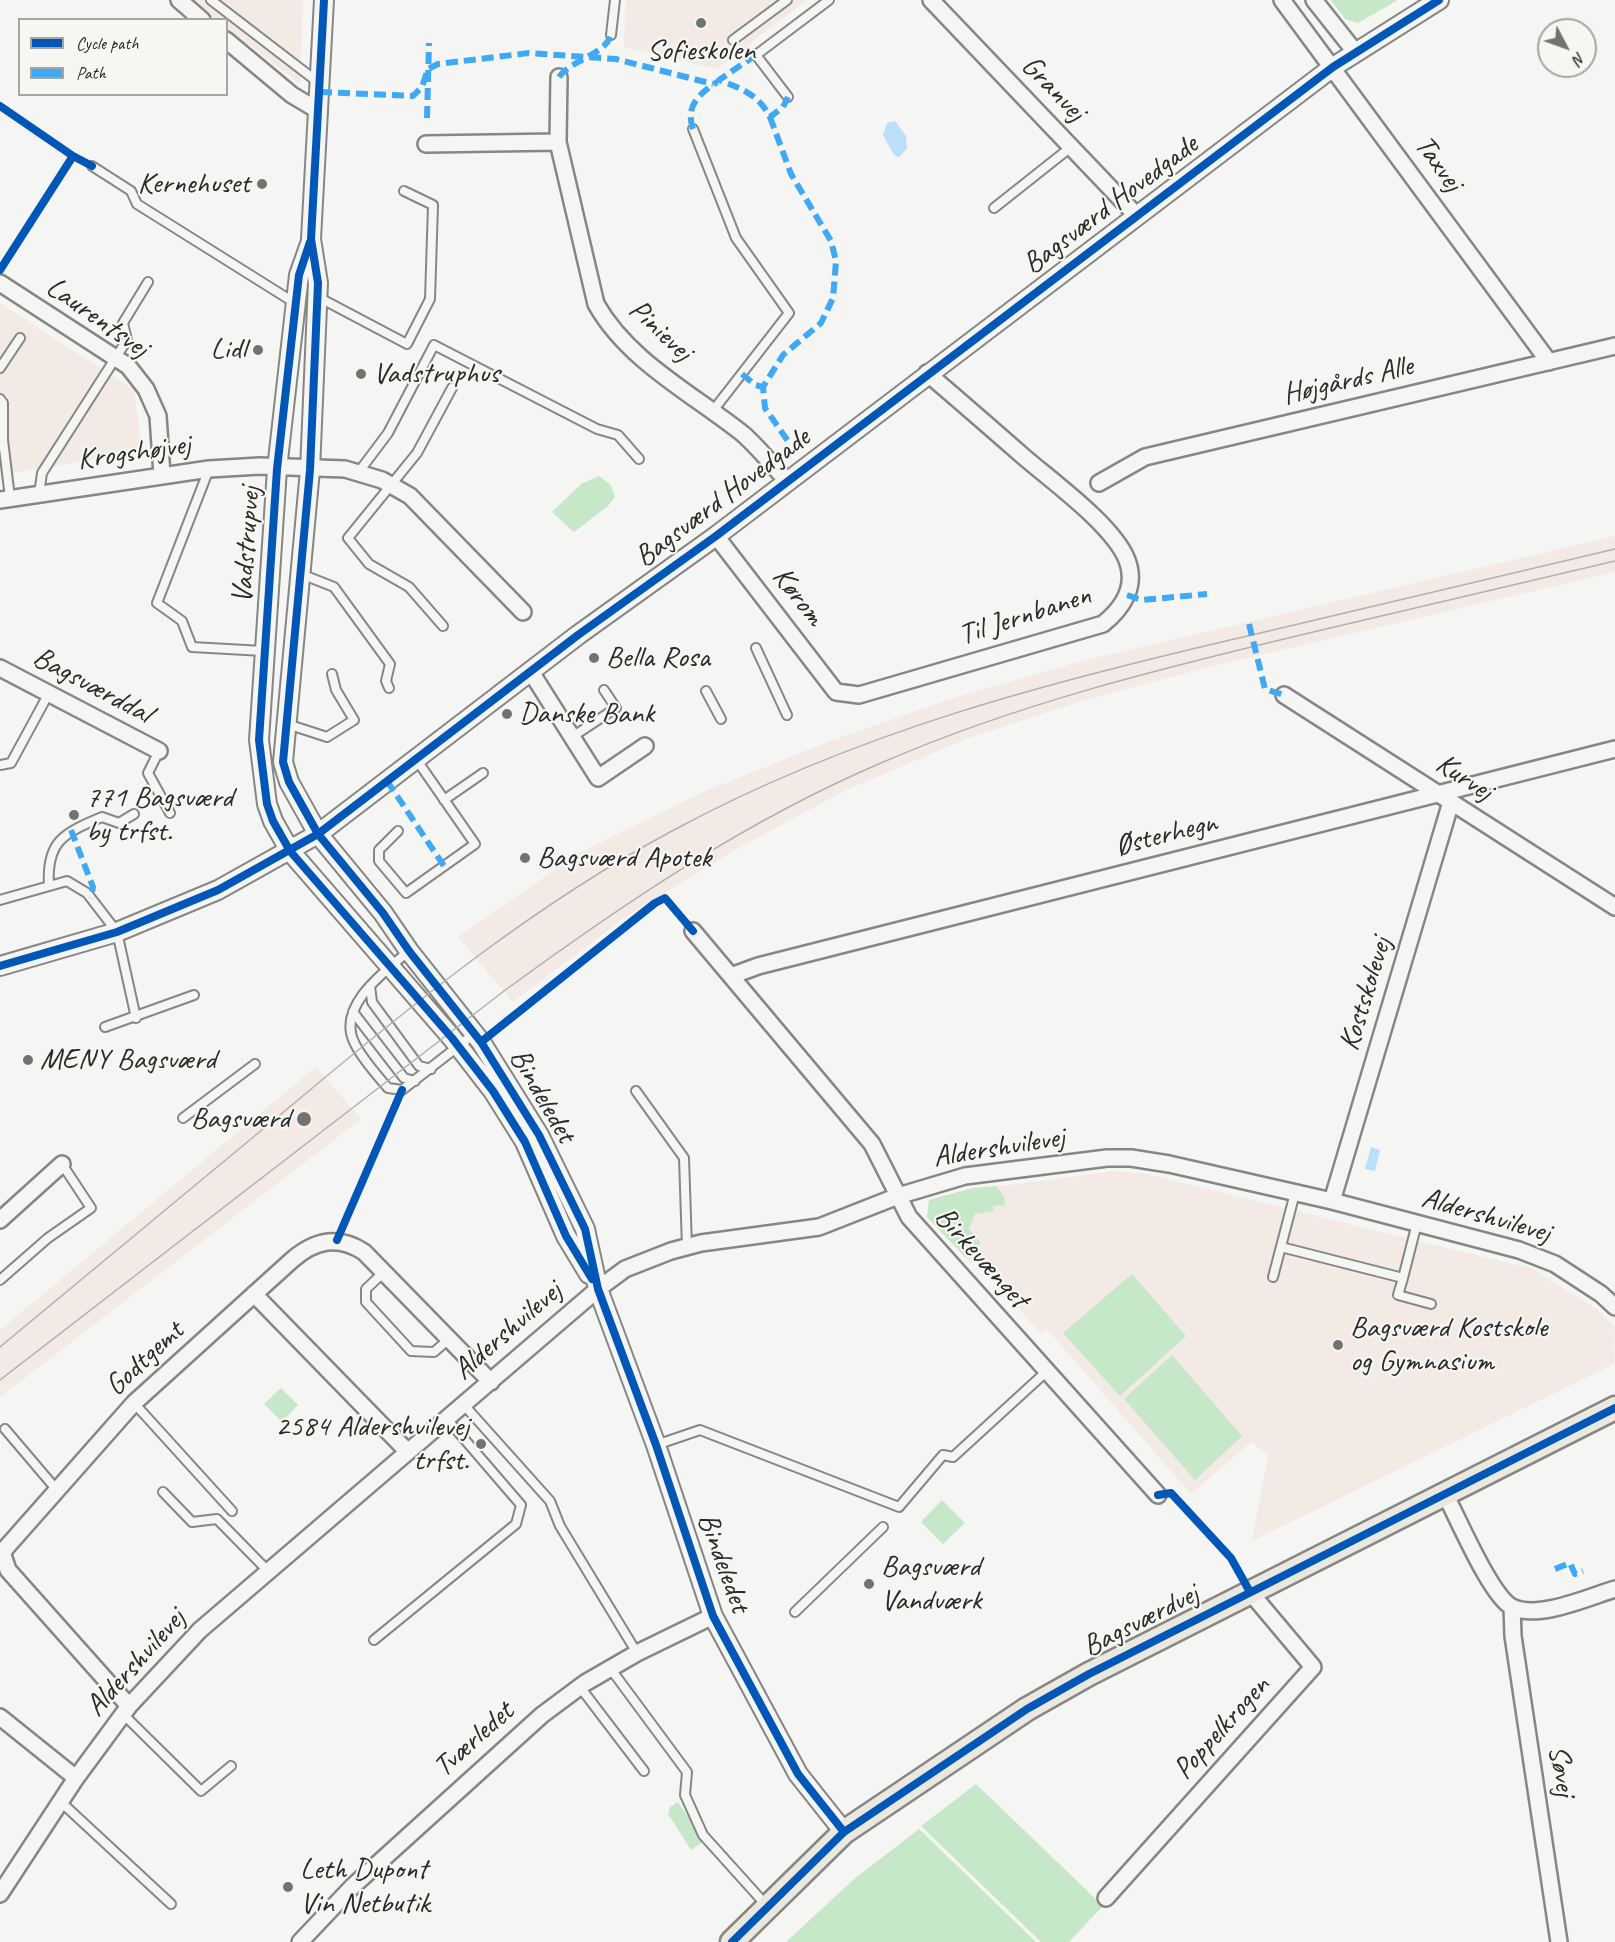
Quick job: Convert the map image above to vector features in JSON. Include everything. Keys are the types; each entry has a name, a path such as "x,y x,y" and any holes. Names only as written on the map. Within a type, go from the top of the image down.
{"main road":[{"name":"Bagsværdvej","path":"732,1942 844,1832 1037,1703 1444,1492 1615,1408"}],"street":[{"path":"179,0 200,18"},
{"name":"Vadstrupvej","path":"318,834 289,782 283,762 310,470 317,296 311,239 324,0"},
{"name":"Granvej","path":"931,0 1136,215"},
{"name":"Taxvej","path":"1282,0 1549,362"},
{"path":"1314,0 1356,53"},
{"name":"Bagsværd Hovedgade","path":"0,966 117,933 218,890 318,834 415,758 716,536 927,373 1333,67 1440,0"},
{"path":"228,42 292,95 319,111"},
{"name":"Pinievej","path":"560,77 558,142 597,304 609,326 630,348 744,436 787,481"},
{"path":"426,144 558,142"},
{"name":"Vadstrupvej","path":"290,851 273,821 262,784 259,740 263,651 277,468 299,275 311,239"},
{"name":"Laurentsvej","path":"0,283 128,366 146,389 158,416 162,475"},
{"name":"Højgårds Alle","path":"1099,483 1145,457 1615,346"},
{"name":"Til Jernbanen","path":"836,693 859,695 1103,624 1117,612 1127,595 1131,580 1128,562 1118,543 1067,494 927,373"},
{"name":"Krogshøjvej","path":"5,499 209,469 260,466 277,468"},
{"name":"Vadstrupvej","path":"277,468 345,470 392,485 410,495 524,612"},
{"name":"Kørom","path":"716,536 836,693"},
{"name":"Bagsværddal","path":"0,668 159,751"},
{"path":"531,672 598,778 645,746"},
{"name":"Kurvej","path":"1284,694 1615,907"},
{"name":"Østerhegn","path":"731,976 758,966 1445,798 1615,749"},
{"name":"Kostskolevej","path":"1332,1201 1445,798"},
{"name":"Bindeledet","path":"318,834 383,913 409,951 475,1034 517,1096 585,1229 598,1289 656,1445 713,1616 798,1774 844,1832"},
{"name":"Bindeledet","path":"290,851 458,1046 516,1125 566,1236 598,1289"},
{"name":"Birkevænget","path":"693,931 872,1144 909,1217 1158,1494"},
{"name":"Aldershvilevej","path":"0,1894 76,1778 126,1710 200,1630 598,1289 625,1269 687,1247 819,1227 898,1196 965,1176 1107,1158 1131,1158 1169,1164 1332,1201 1519,1250 1555,1264 1601,1294 1615,1307"},
{"path":"0,1220 62,1164"},
{"name":"Godtgemt","path":"126,1710 8,1570 3,1555 8,1542 134,1403 254,1294 301,1252 318,1242 338,1240 351,1243 364,1252 491,1382"},
{"path":"254,1294 408,1452"},
{"path":"1444,1492 1495,1591 1512,1607 1531,1610 1554,1608 1615,1589"},
{"name":"Poppelkrogen","path":"1106,1898 1313,1667 1250,1592"},
{"name":"Søvej","path":"1512,1607 1513,1636 1559,1942"},
{"name":"Tværledet","path":"300,1942 353,1886 542,1715 610,1668 713,1616"},
{"path":"0,1717 76,1778"}],"lane":[{"path":"211,0 320,84"},
{"path":"226,11 227,0"},
{"path":"611,35 615,0"},
{"path":"734,40 787,0"},
{"path":"788,97 756,55 829,0"},
{"path":"693,129 736,238 789,313 712,412"},
{"path":"994,208 1071,147"},
{"path":"92,166 131,191 137,204 296,304"},
{"path":"317,296 407,344 430,299 433,205 404,191"},
{"path":"39,494 42,473 127,340 123,323 148,282"},
{"path":"0,368 20,338"},
{"path":"358,473 388,433 434,345 597,429 618,435 639,459"},
{"path":"442,626 409,587 369,564 348,538 417,453 452,388"},
{"path":"0,399 3,403 5,499"},
{"path":"209,469 157,603 182,621 192,647 263,651"},
{"path":"300,573 334,587 390,664 386,681 389,688"},
{"path":"756,648 787,715"},
{"path":"287,723 327,737 354,720 336,690 332,674"},
{"path":"572,737 616,708 604,690"},
{"path":"706,691 721,719"},
{"path":"0,765 11,763 49,693"},
{"path":"159,751 148,773 170,813"},
{"path":"398,831 379,850 379,861 406,893 475,844 415,758"},
{"path":"444,800 483,773"},
{"path":"50,886 48,868 54,846 69,831 102,817 119,822 135,814"},
{"path":"0,900 67,881 87,893 117,933 136,1018"},
{"path":"409,951 370,986 352,1012 350,1023 354,1043 388,1088 402,1090 475,1034"},
{"path":"370,986 372,1002 419,1066 431,1069"},
{"path":"105,1027 136,1018 194,995"},
{"path":"352,1012 404,1078 415,1081"},
{"path":"183,1118 255,1064"},
{"path":"636,1091 684,1158 687,1247"},
{"path":"0,1280 48,1238 91,1208 62,1164"},
{"path":"1273,1277 1295,1193"},
{"path":"1417,1223 1398,1295 1431,1304"},
{"path":"1281,1247 1403,1278"},
{"path":"384,1272 366,1289 366,1302 411,1351 434,1352 449,1339"},
{"path":"656,1445 700,1430 899,1507 943,1455 953,1457 1047,1371"},
{"path":"134,1403 232,1511"},
{"path":"464,1405 550,1501 560,1526 637,1653"},
{"path":"374,1640 516,1524 521,1505 447,1419"},
{"path":"5,1430 56,1489"},
{"path":"163,1492 192,1522 217,1519 268,1571"},
{"path":"795,1612 883,1527"},
{"path":"610,1668 687,1772 685,1795 704,1834 767,1906"},
{"path":"580,1687 644,1771"},
{"path":"126,1710 201,1791 231,1766"},
{"path":"61,1802 171,1904"}],"shaded area":[{"path":"189,0 303,0 300,84 228,29 228,18 214,18"},
{"name":"Sofieskolen","path":"626,0 807,0 717,69 624,47"},
{"path":"0,303 134,390 142,451 0,475"},
{"path":"1615,536 1615,572 1213,666 1088,699 966,739 846,790 733,851 624,918 513,1002 458,937 581,852 701,793 828,742 953,698 1078,662"},
{"path":"316,1067 361,1119 0,1397 0,1330"},
{"name":"Bagsværd Kostskole og Gymnasium","path":"1114,1171 1146,1174 1533,1269 1598,1310 1615,1327 1614,1364 1252,1541 1268,1455 1251,1442 1191,1494 1047,1329 1040,1333 977,1260 971,1264 927,1217 929,1200 957,1192"}],"green space":[{"path":"1331,0 1398,0 1358,23 1345,19"},
{"path":"599,476 611,485 615,497 608,506 574,532 552,512 581,484"},
{"path":"996,1186 1004,1196 1005,1205 993,1206 993,1211 975,1214 969,1229 981,1243 965,1257 927,1217 929,1200 973,1188"},
{"path":"1132,1274 1186,1336 1120,1396 1063,1333"},
{"path":"1172,1355 1242,1436 1195,1480 1124,1399"},
{"path":"281,1388 298,1405 282,1422 264,1404"},
{"path":"942,1500 965,1523 943,1544 921,1522"},
{"path":"976,1784 1103,1906 1069,1942 1041,1942 921,1826"},
{"path":"678,1802 704,1841 691,1850 668,1814 670,1807"},
{"path":"919,1829 1036,1942 786,1942 853,1880"}],"water":[{"path":"895,121 906,136 907,149 899,157 894,155 883,135 887,123"},
{"path":"1371,1147 1380,1150 1375,1171 1365,1169"}],"tram line":[{"path":"0,1347 342,1063 478,956 525,922 622,859 742,796 884,737 1030,691 1180,652 1615,549"},
{"path":"0,1380 504,991 594,927 686,866 781,811 881,763 933,742 986,722 1092,689 1254,646 1615,561"}],"marked path":[{"path":"559,77 602,47 611,35"},
{"path":"427,118 429,43"},
{"path":"320,92 413,96 422,87 428,69 438,64 529,53 616,59 713,84"},
{"path":"756,55 719,80 755,98 770,117 783,107 788,97"},
{"path":"693,129 691,114 695,101 717,82"},
{"path":"770,117 791,174 831,241 836,261 833,298 821,323 783,355 763,387 765,408 790,444"},
{"path":"742,374 755,385 763,387"},
{"path":"1127,595 1142,600 1207,594"},
{"path":"1249,624 1265,689 1284,695"},
{"path":"387,781 444,866"},
{"path":"71,830 93,887 91,898"},
{"path":"1555,1569 1570,1563 1575,1574 1583,1571"}],"cycle path":[{"path":"324,0 311,239 318,283 310,470 283,762 289,782 318,834 383,913 409,951 481,1042 539,1135 585,1229 598,1289 656,1445 713,1616 798,1774 844,1832"},
{"path":"0,966 117,932 218,890 318,834 578,635 716,536 1333,67 1439,0"},
{"path":"0,106 73,156"},
{"path":"0,270 73,156 92,166"},
{"path":"310,242 299,275 277,469 259,740 267,804 273,821 290,851 452,1038 493,1091 525,1142 566,1236 592,1279"},
{"path":"481,1042 655,903 665,898 693,931"},
{"path":"337,1240 402,1090"},
{"path":"732,1942 844,1832 1027,1709 1089,1674 1615,1408"},
{"path":"1158,1495 1171,1493 1231,1558 1250,1592"}],"place":[{"name":"Sofieskolen","path":"701,23"},
{"name":"Kernehuset","path":"262,184"},
{"name":"Lidl","path":"258,350"},
{"name":"Vadstruphus","path":"361,374"},
{"name":"Bella Rosa","path":"594,658"},
{"name":"Danske Bank","path":"507,714"},
{"name":"771 Bagsværd by trfst.","path":"74,815"},
{"name":"Bagsværd Apotek","path":"525,858"},
{"name":"MENY Bagsværd","path":"28,1060"},
{"name":"Bagsværd","path":"304,1119"},
{"name":"Bagsværd Kostskole og Gymnasium","path":"1338,1345"},
{"name":"2584 Aldershvilevej trfst.","path":"481,1444"},
{"name":"Bagsværd Vandværk","path":"869,1584"},
{"name":"Leth Dupont Vin Netbutik","path":"288,1887"}]}
